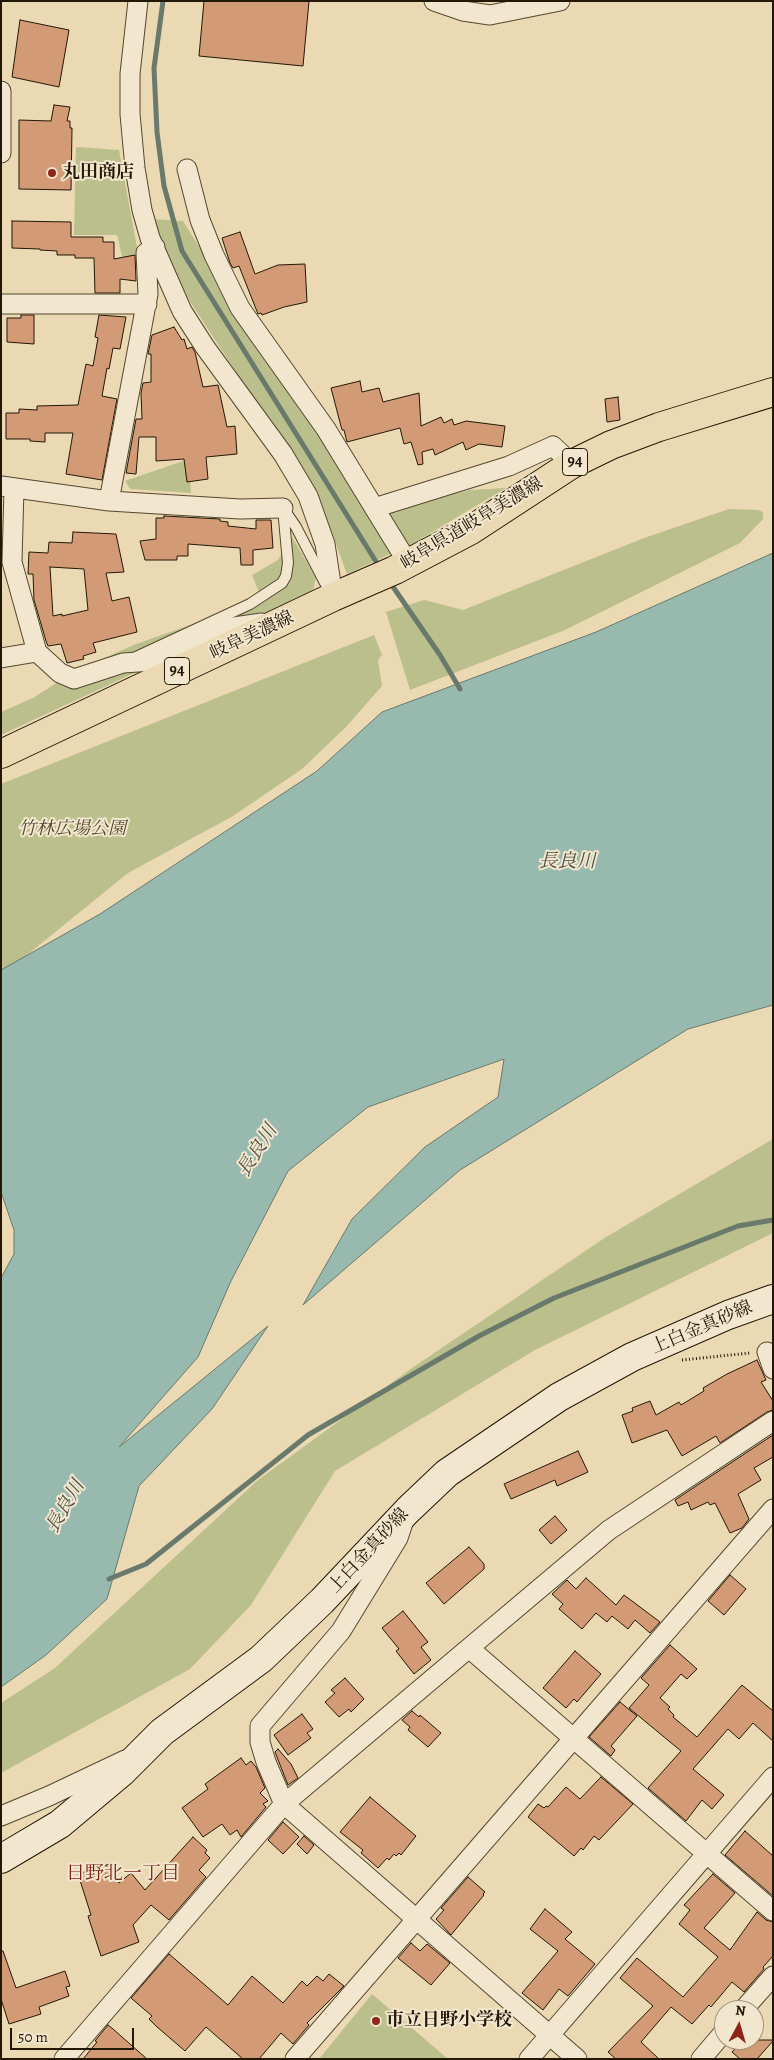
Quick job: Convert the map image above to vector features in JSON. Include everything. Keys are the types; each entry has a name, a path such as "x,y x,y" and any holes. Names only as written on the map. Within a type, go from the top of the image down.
{"main road":[{"name":"岐阜県道岐阜美濃線","path":"402,567 471,530 572,464 611,445 659,427 773,392"},
{"name":"岐阜美濃線","path":"1,754 402,567"},
{"name":"上白金真砂線","path":"1,1860 60,1824 162,1732 261,1660 322,1601 408,1510 447,1473 559,1397 632,1357 728,1315 773,1299"}],"street":[{"path":"138,1 130,74 130,114 135,168 142,210 155,247 182,311 205,347 283,454 308,496 343,593"},
{"path":"434,1 463,11 490,14 560,1"},
{"path":"1,91 1,153"},
{"path":"188,169 200,220 214,255 240,308 326,429 374,508 402,567"},
{"path":"109,501 148,294 146,253 155,247"},
{"path":"1,304 146,304"},
{"path":"374,508 509,466 553,446 572,464"},
{"path":"283,508 240,508 109,501 8,487 7,563 37,652 60,673 74,679 123,663 153,661 234,627 288,619"},
{"path":"1,658 37,652"},
{"path":"64,2059 284,1804 609,1530 773,1421"},
{"path":"295,2059 773,1508"},
{"path":"408,1510 398,1538 341,1631 260,1726 260,1742 284,1804 577,2059"},
{"path":"469,1648 773,1911"},
{"path":"1,1816 49,1796 142,1752"},
{"path":"529,2059 773,1777"},
{"path":"752,2000 773,1976"},
{"path":"701,2059 714,2044"}],"lane":[{"path":"283,508 343,593"},
{"path":"123,663 250,604 282,583 286,576 288,563 283,508"}],"path":[{"path":"673,1361 770,1360"}],"green space":[{"path":"76,147 119,150 140,264 124,264 117,235 74,235"},
{"path":"151,219 183,221 369,516 470,490 506,488 412,544 347,574 320,501 178,283 155,222"},
{"path":"189,459 191,493 130,489 125,481"},
{"path":"729,509 758,510 763,512 763,519 740,543 565,630 410,690 386,612 424,600 463,610 644,538"},
{"path":"292,537 316,578 313,590 1,735 1,712 33,698 75,671 136,644 262,600 252,575 278,560"},
{"name":"竹林広場公園","path":"374,635 382,655 378,660 382,686 346,727 302,769 233,816 128,873 1,976 1,784"},
{"path":"773,1139 773,1233 535,1350 335,1471 251,1605 190,1669 1,1773 1,1703 55,1668 258,1480 412,1368 606,1237"},
{"name":"市立日野小学校","path":"372,1994 448,2059 319,2059"}],"water":[{"name":"長良川","path":"773,553 773,1005 688,1029 460,1170 303,1305 352,1219 425,1147 498,1097 504,1059 368,1107 288,1171 231,1281 198,1357 119,1447 268,1326 212,1409 139,1486 107,1599 46,1655 1,1687 1,1278 14,1254 14,1230 1,1192 1,970 100,914 317,771 382,712 596,632"}],"building":[{"path":"204,1 309,1 303,66 199,56"},
{"path":"20,20 69,30 59,87 12,77"},
{"path":"54,105 70,107 67,121 70,121 70,128 72,128 71,190 19,189 19,120 51,121"},
{"path":"12,221 71,222 71,237 103,237 103,242 114,242 114,259 135,255 136,281 120,279 120,293 95,293 94,258 75,258 75,255 57,255 57,251 12,248"},
{"path":"240,232 255,274 278,265 305,264 307,302 284,307 262,315 261,313 258,314 239,266 233,268 230,263 222,238"},
{"path":"21,315 34,315 34,344 7,342 7,318 21,318"},
{"path":"99,315 126,317 120,349 113,348 102,396 117,399 102,480 66,474 73,433 45,433 45,442 30,441 30,439 6,439 6,413 19,413 19,409 37,410 37,406 78,405 86,364 93,366 98,338 95,337"},
{"path":"174,327 182,340 184,339 187,349 192,347 195,352 203,387 218,385 227,427 235,426 237,454 206,457 208,479 187,482 184,459 156,461 156,437 139,437 136,474 126,473 136,419 142,419 141,393 143,383 151,382 151,354 148,354 152,335"},
{"path":"360,381 362,392 379,388 383,402 419,393 421,426 441,417 444,423 452,419 454,425 466,421 505,426 502,447 479,444 466,450 463,442 435,455 433,449 422,452 423,464 418,465 411,442 404,444 400,428 347,442 331,388"},
{"path":"618,397 620,420 607,422 605,399"},
{"path":"164,516 220,519 220,521 228,522 228,526 256,529 256,520 271,520 273,548 253,550 253,565 241,565 240,548 188,544 188,556 177,556 177,560 145,560 140,541 156,539 156,518 164,518"},
{"path":"73,532 116,534 124,572 106,573 112,601 129,597 137,632 93,643 96,652 83,656 84,659 67,663 61,644 48,646 34,600 33,574 28,574 29,552 48,553 49,542 72,543","holes":["50,567 84,569 88,610 62,616 62,614 53,616"]},
{"path":"757,1360 766,1380 761,1382 773,1401 773,1410 720,1443 716,1436 682,1456 667,1430 632,1443 622,1415 633,1411 632,1408 650,1401 656,1415 679,1402 681,1405 704,1391 703,1388"},
{"path":"773,1435 773,1457 754,1468 761,1480 738,1494 749,1519 742,1528 730,1533 715,1503 710,1505 708,1502 691,1510 688,1502 678,1506 675,1500"},
{"path":"578,1451 588,1472 557,1486 555,1480 511,1499 504,1484"},
{"path":"555,1516 567,1530 551,1544 539,1530"},
{"path":"469,1547 484,1564 484,1569 444,1604 426,1583"},
{"path":"730,1575 746,1589 724,1615 708,1601"},
{"path":"586,1578 616,1605 624,1595 660,1622 650,1633 635,1620 628,1629 612,1616 607,1622 596,1613 582,1629 559,1609 563,1604 552,1594 567,1580 576,1589"},
{"path":"403,1611 428,1642 421,1647 431,1660 414,1674 396,1651 399,1649 382,1628"},
{"path":"670,1645 697,1669 687,1679 681,1674 660,1698 670,1707 668,1709 674,1715 673,1717 697,1737 742,1685 773,1711 773,1741 753,1723 739,1739 728,1729 693,1769 724,1795 712,1809 702,1800 686,1821 648,1788 681,1751 629,1708 649,1685 641,1678"},
{"path":"575,1651 601,1674 577,1702 574,1699 566,1708 543,1688"},
{"path":"345,1678 364,1699 351,1712 349,1709 339,1717 325,1702 335,1693 331,1690"},
{"path":"620,1702 637,1716 611,1746 615,1750 611,1756 589,1737"},
{"path":"412,1711 419,1717 420,1715 441,1733 428,1747 408,1730 410,1727 402,1720"},
{"path":"302,1714 313,1729 307,1733 311,1738 288,1755 274,1735"},
{"path":"278,1749 291,1764 298,1778 288,1785 275,1752"},
{"path":"241,1758 246,1765 251,1761 256,1767 265,1788 260,1793 268,1801 263,1804 266,1807 241,1837 237,1830 230,1835 222,1824 203,1837 182,1808 208,1789 205,1784"},
{"path":"601,1777 633,1804 599,1840 594,1836 583,1850 581,1848 574,1856 528,1817 538,1804 544,1808 548,1807 566,1787 580,1799"},
{"path":"370,1797 416,1836 401,1855 399,1853 396,1856 394,1854 389,1860 387,1858 378,1868 361,1853 363,1850 340,1832"},
{"path":"283,1822 299,1837 283,1854 268,1840"},
{"path":"745,1831 773,1856 773,1896 725,1855"},
{"path":"304,1836 314,1845 307,1854 297,1844"},
{"path":"193,1837 207,1850 205,1853 210,1858 199,1870 206,1877 169,1920 151,1905 133,1925 139,1942 101,1956 88,1916 91,1915 78,1874 113,1863 119,1883 131,1873 145,1890"},
{"path":"713,1874 735,1893 704,1928 730,1950 757,1912 766,1920 773,1922 773,1956 744,1992 732,1982 717,2000 714,2000 711,2007 709,2005 692,2024 671,2007 641,2042 659,2059 616,2059 608,2052 653,2006 620,1978 637,1958 683,1997 718,1957 679,1924 690,1910 684,1905"},
{"path":"468,1877 485,1892 451,1935 436,1919 444,1910 441,1908"},
{"path":"545,1909 572,1932 565,1939 595,1964 568,1996 559,1989 543,2010 522,1993 558,1951 530,1929"},
{"path":"411,1943 420,1951 427,1944 450,1963 431,1985 398,1958"},
{"path":"1,1951 3,1951 16,1988 65,1971 70,1986 66,1987 69,1996 39,2007 41,2014 9,2024 1,1999"},
{"path":"169,1954 228,2005 252,1976 283,2003 302,1981 307,1986 317,1976 323,1981 329,1974 344,1986 307,2023 309,2025 293,2044 281,2033 259,2059 243,2059 206,2027 185,2051 156,2026 149,2019 152,2016 131,1998"},
{"path":"108,2025 147,2059 83,2059"},
{"path":"764,2040 773,2040 757,2059 740,2059 732,2052 734,2050 764,2050"}],"waterway":[{"path":"163,1 154,68 157,132 164,186 182,251 380,568"},
{"path":"389,581 440,655 460,689"},
{"path":"109,1579 146,1564 308,1435 479,1336 554,1298 738,1226 773,1220"}],"place":[{"name":"丸田商店","path":"52,173"},
{"name":"市立日野小学校","path":"376,2021"}],"district":[{"name":"日野北一丁目","path":"123,1874"}]}
